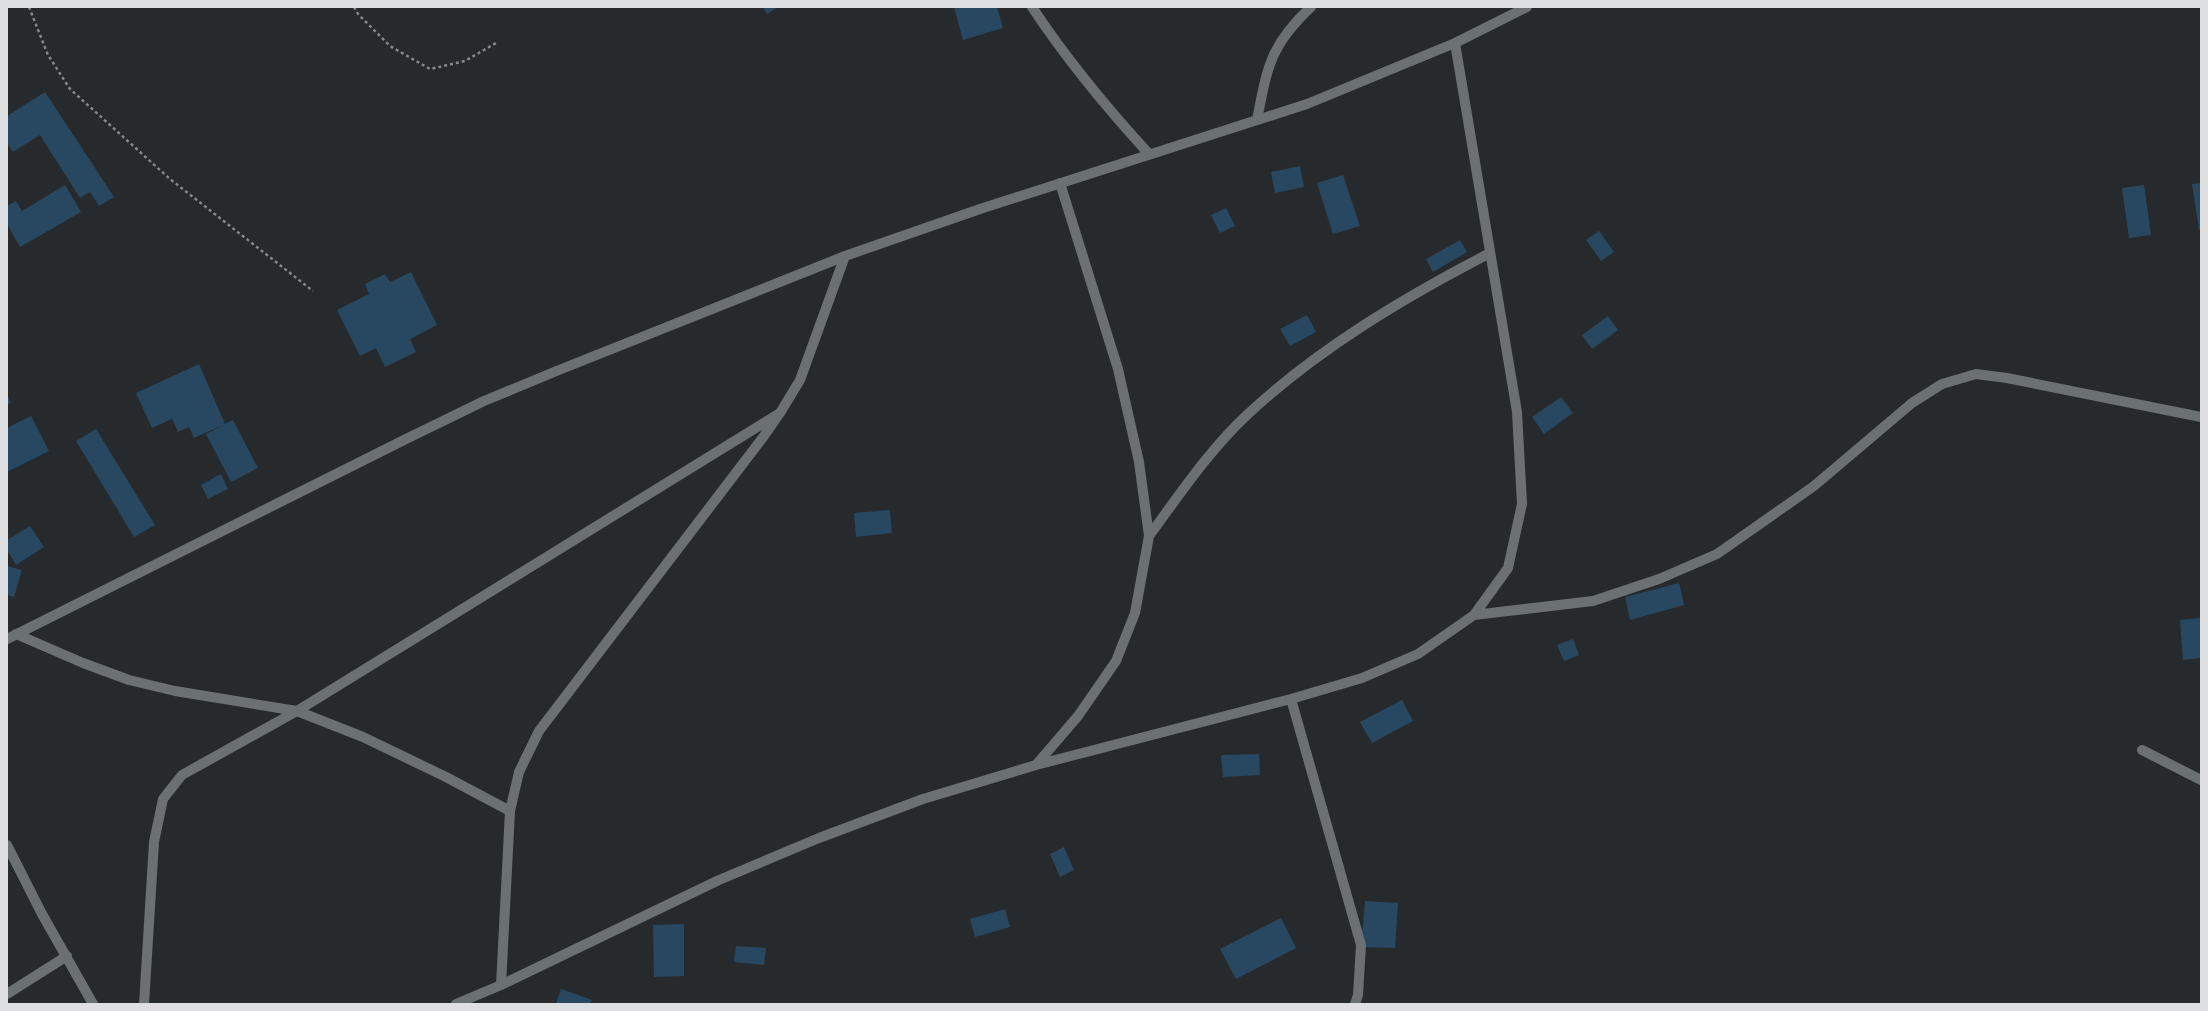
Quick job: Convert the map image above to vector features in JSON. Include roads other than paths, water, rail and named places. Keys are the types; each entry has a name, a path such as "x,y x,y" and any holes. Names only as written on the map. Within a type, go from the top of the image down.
{"street":[{"path":"1032,7 1053,39 1102,103 1149,154"},
{"path":"1256,120 1266,72 1277,45 1298,19 1311,7"},
{"path":"12,637 484,401 845,256 1060,183 1308,104 1455,43 1527,7"},
{"path":"456,1004 501,985 718,880 819,838 923,799 1036,765 1291,699 1362,678 1418,654 1474,615 1508,568 1522,504 1516,412 1455,43"},
{"path":"1036,765 1078,716 1116,661 1135,613 1149,536 1139,462 1118,369 1060,183"},
{"path":"1149,536 1206,459 1247,414 1283,383 1400,302 1490,253"},
{"path":"501,985 510,811 519,772 539,731 764,436 780,412 800,380 845,256"},
{"path":"1474,615 1593,601 1659,579 1718,554 1814,486 1912,403 1942,384 1976,374 2007,378 2201,417"},
{"path":"144,1004 154,842 163,799 182,775 297,711 780,412"},
{"path":"12,637 128,680 175,691 297,711 363,737 446,777 510,811"},
{"path":"1291,699 1361,945 1358,995 1355,1004"},
{"path":"2142,750 2201,780"},
{"path":"7,845 42,914 93,1004"},
{"path":"7,994 67,956"}]}
